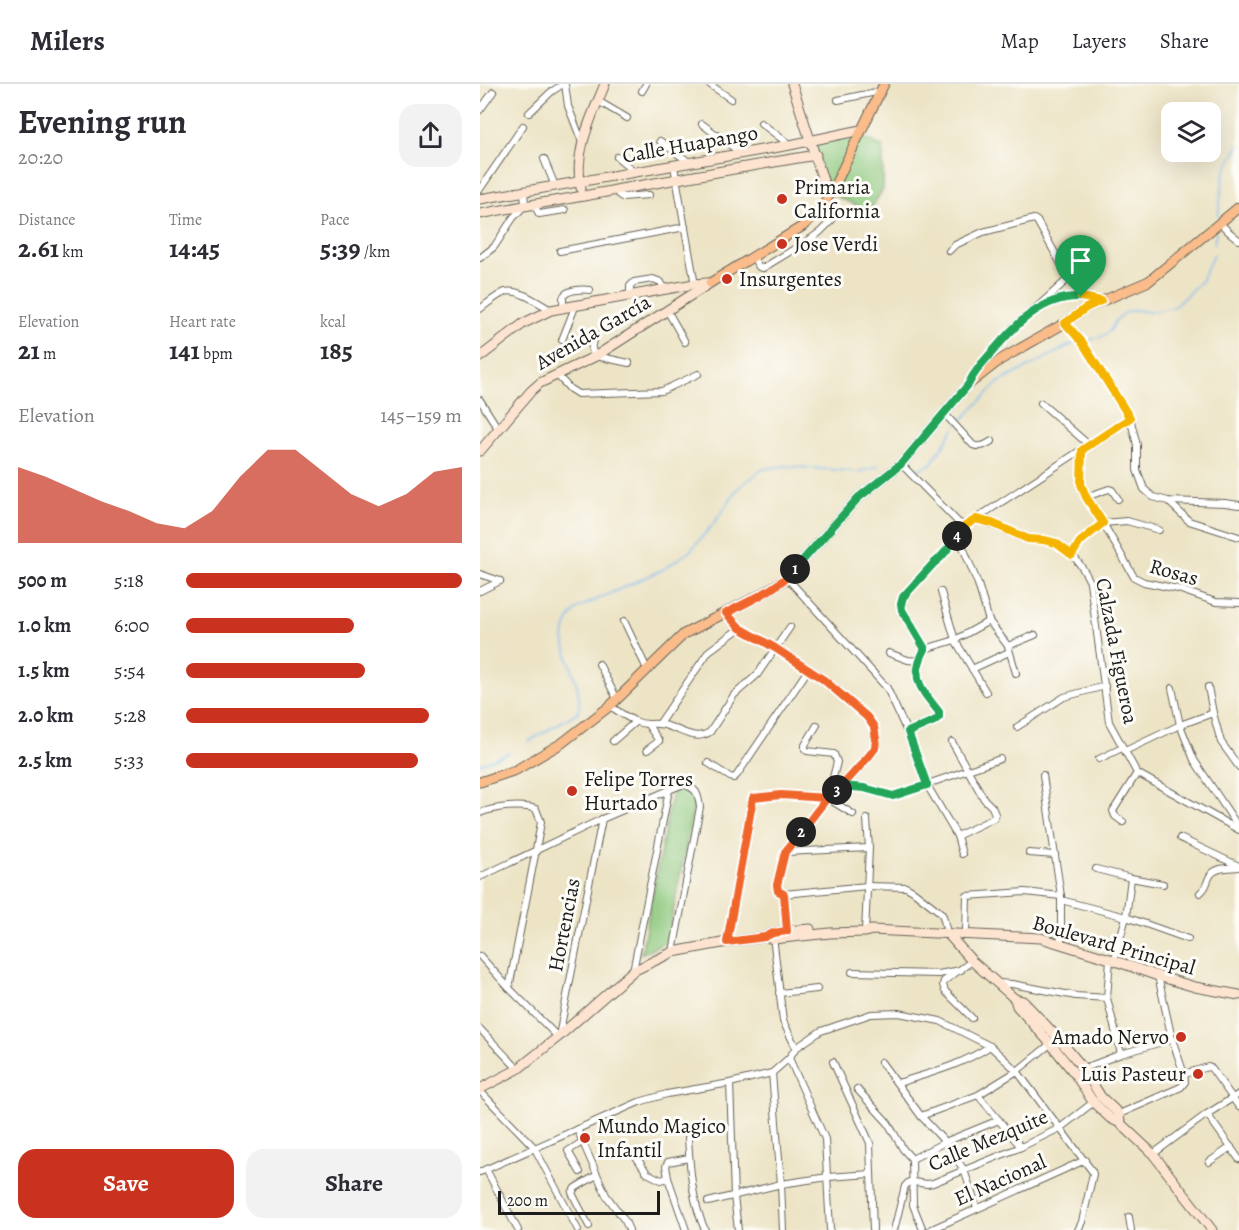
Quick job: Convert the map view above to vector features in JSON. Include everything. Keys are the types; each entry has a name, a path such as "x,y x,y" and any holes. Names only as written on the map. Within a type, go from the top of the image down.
{"main road":[{"name":"Avenida García","path":"710,283 803,226 812,218 826,199 882,87"},
{"path":"480,782 516,770 562,743 614,703 684,634 762,594 787,578 858,498 901,464 968,385 1000,360 1065,323 1086,308 1149,281 1239,207"}],"street":[{"path":"529,113 551,92 564,84 568,106 583,143"},
{"path":"582,196 579,182 579,160 605,84"},
{"path":"642,91 646,84"},
{"path":"709,84 731,99"},
{"path":"753,257 759,267 763,268 820,232 832,220 816,155 792,84"},
{"path":"838,100 882,87"},
{"path":"480,110 493,92"},
{"path":"598,101 627,118"},
{"path":"761,123 790,145"},
{"path":"702,124 741,153"},
{"path":"480,189 522,126"},
{"name":"Calle Huapango","path":"480,199 790,145 861,130"},
{"path":"660,141 689,163"},
{"name":"Calle Huapango","path":"480,214 816,155"},
{"path":"617,158 635,172"},
{"path":"544,159 555,186"},
{"path":"480,357 524,323 551,310 664,290 695,288 674,166"},
{"path":"617,190 618,195 622,197 649,195"},
{"path":"524,191 530,204 539,214 565,210"},
{"path":"480,258 494,248 513,218 530,204"},
{"path":"949,251 955,245 983,232 1034,219 1069,278 1012,328 973,374 968,385"},
{"path":"1220,223 1239,240"},
{"path":"560,251 685,227"},
{"name":"Avenida García","path":"480,451 540,383 596,356 667,310 695,288 710,283"},
{"path":"564,308 564,295 578,290 590,290"},
{"path":"480,309 509,291 522,294 551,310"},
{"path":"1035,309 1071,297 1101,301"},
{"path":"562,340 575,307"},
{"path":"667,310 685,342"},
{"path":"1065,323 1083,343 1130,418 1137,445 1137,470 1144,489 1153,496 1168,501 1239,505"},
{"path":"595,335 591,348 596,356 629,363"},
{"path":"557,375 574,392 582,394 662,391 698,374"},
{"path":"480,400 499,430"},
{"path":"1041,403 1089,445"},
{"path":"944,413 976,447 992,441"},
{"path":"925,649 902,610 903,597 947,550 965,526 1130,418"},
{"name":"Rosas","path":"1082,450 1081,484 1086,497 1134,577 1216,602 1239,603"},
{"path":"901,464 958,522 965,526"},
{"path":"1086,497 1109,489 1118,499"},
{"path":"1168,501 1189,521 1239,537"},
{"name":"Calzada Figueroa","path":"976,519 992,523 1028,539 1056,543 1072,555 1085,572 1090,582 1109,722 1137,773"},
{"path":"1072,555 1080,542 1103,523 1127,521 1159,530"},
{"path":"958,535 978,584 989,621 1008,649 1016,673"},
{"path":"480,574 500,581 480,591"},
{"path":"787,578 887,688 908,732 927,785 957,836 962,854"},
{"path":"941,591 955,640 986,692"},
{"path":"726,613 740,628 824,680 867,717 874,727 875,748 842,786 827,798 785,852 777,885 778,891 784,894 867,886 906,887 940,912 944,916 947,933 972,961 1014,999 1023,1001 1079,1071 1097,1100 1153,1154 1212,1230"},
{"path":"624,621 647,669"},
{"path":"908,732 939,717 939,712 919,685 919,661 925,649 955,640 989,621"},
{"path":"599,664 614,703 635,722 648,725 659,724 695,736 704,736 710,732 734,694 757,675 790,627"},
{"path":"659,724 709,651 740,628"},
{"path":"972,669 1035,635"},
{"path":"889,653 908,660 919,661"},
{"path":"708,763 734,778 808,669"},
{"path":"1017,727 1064,697 1105,686"},
{"path":"1208,687 1221,742 1239,767"},
{"path":"1172,688 1180,724 1194,760 1239,829"},
{"path":"1100,759 1180,724 1213,713"},
{"path":"613,741 635,722"},
{"path":"647,750 659,741 648,725"},
{"path":"817,725 805,749 834,754 836,758 837,762 827,798"},
{"path":"952,742 995,814 994,818 957,836"},
{"path":"842,786 864,788 893,796 1000,759"},
{"path":"1123,822 1115,816 1113,811 1137,773 1239,829"},
{"path":"1043,775 1061,898 1061,944"},
{"path":"480,877 602,819 683,784 693,788 699,795 700,807 673,952"},
{"path":"633,970 669,790"},
{"path":"727,942 753,798 781,795 827,798 853,814"},
{"path":"480,813 490,809 527,806 536,809 541,822 509,988"},
{"name":"Hortencias","path":"558,1037 602,819"},
{"path":"867,819 869,848 867,929"},
{"path":"1180,837 1239,866"},
{"path":"785,852 869,848"},
{"path":"1029,853 1055,855"},
{"path":"1200,893 1207,887 1211,874 1217,870 1239,866"},
{"path":"1096,869 1163,884"},
{"path":"1121,1054 1107,999 1112,960 1126,917 1131,878"},
{"path":"966,933 967,896 1025,892 1061,898 1126,917 1188,939"},
{"path":"784,894 787,934"},
{"name":"Boulevard Principal","path":"480,1090 518,1069 558,1037 633,970 673,952 770,936 867,929 1026,936 1061,944 1195,987 1239,995"},
{"path":"770,936 783,1021 796,1048"},
{"path":"480,956 558,1037"},
{"path":"972,961 944,981 943,985 945,991 972,1018"},
{"path":"852,972 938,974 961,970"},
{"path":"1116,1118 1181,1087 1185,1082 1172,1039 1158,976"},
{"path":"997,983 1107,999"},
{"path":"779,993 817,989"},
{"path":"518,1230 483,1170 639,1102 772,1072 789,1058 796,1048 821,1031 871,1014 900,1013 940,1022 990,1046 1017,1071 1092,1171 1082,1222 1078,1230"},
{"path":"480,1029 518,1069"},
{"path":"1079,1071 1121,1054 1172,1039"},
{"path":"921,1116 978,1095 1017,1071 1055,1041"},
{"path":"898,1083 960,1063 990,1046"},
{"path":"789,1058 825,1139 830,1230"},
{"path":"833,1062 870,1143 873,1230"},
{"path":"881,1062 921,1116 945,1142 963,1170 977,1208"},
{"path":"1184,1074 1211,1068 1236,1096 1239,1107"},
{"path":"772,1072 783,1230"},
{"path":"730,1083 734,1196 738,1230"},
{"path":"857,1089 888,1123 903,1149 912,1159 914,1205 923,1230"},
{"path":"480,1090 534,1147 578,1230"},
{"path":"978,1095 1021,1146"},
{"path":"1153,1154 1207,1114 1236,1096"},
{"name":"Calle Mezquite","path":"914,1182 927,1184 1021,1146 1060,1128 1097,1100"},
{"path":"1207,1114 1239,1159"},
{"path":"912,1159 945,1142 999,1120"},
{"path":"577,1129 606,1195 629,1230"},
{"path":"688,1138 698,1214 705,1230"},
{"path":"580,1172 568,1151 582,1142"},
{"path":"1209,1162 1231,1147"},
{"path":"635,1155 647,1173 661,1180 668,1178"},
{"path":"686,1230 666,1166 668,1162 689,1158"},
{"name":"El Nacional","path":"930,1230 1084,1160"},
{"path":"708,1202 781,1184 871,1174"},
{"path":"589,1226 572,1193 575,1188 597,1175"},
{"path":"894,1230 905,1186 909,1182 914,1182"},
{"path":"1129,1217 1131,1230"}],"green space":[{"path":"858,135 883,147 883,189 869,212 830,193 810,139"},
{"path":"678,790 691,794 694,805 667,942 641,954 671,797 673,792"}],"waterway":[{"path":"1218,216 1224,173 1239,145"},
{"path":"1214,244 1216,232"},
{"path":"1088,340 1101,337 1110,331 1116,320 1126,312 1136,310 1151,312 1174,307 1201,281 1213,255"},
{"path":"957,425 998,383 1076,342"},
{"path":"917,470 931,464 954,429"},
{"path":"528,742 578,712 577,685 564,640 569,619 578,608 662,570 689,552 715,522 738,488 763,469 785,466 859,472 878,466"},
{"path":"480,764 509,753"}],"place":[{"name":"Primaria California","path":"782,199"},
{"name":"Jose Verdi","path":"782,244"},
{"name":"Insurgentes","path":"727,279"},
{"name":"Felipe Torres Hurtado","path":"572,791"},
{"name":"Amado Nervo","path":"1181,1037"},
{"name":"Luis Pasteur","path":"1198,1074"},
{"name":"Mundo Magico Infantil","path":"585,1138"}],"route":[{"path":"1081,297 1059,300 1035,309 1012,328 973,374 968,385 901,464 858,498 787,578 726,613 740,628 824,680 867,717 874,727 876,739 875,748 869,756 842,786 827,798 785,852 777,885 778,891 784,894 787,931 765,937 727,942 753,798 781,795 827,798 842,786 864,788 893,796 927,785 908,732 934,721 939,717 939,712 919,685 919,661 925,649 902,610 901,604 903,597 947,550 965,526 976,519 992,523 1028,539 1056,543 1072,555 1080,542 1103,523 1083,492 1081,484 1082,450 1130,418 1083,343 1065,323 1086,308 1101,301 1081,297"}]}
